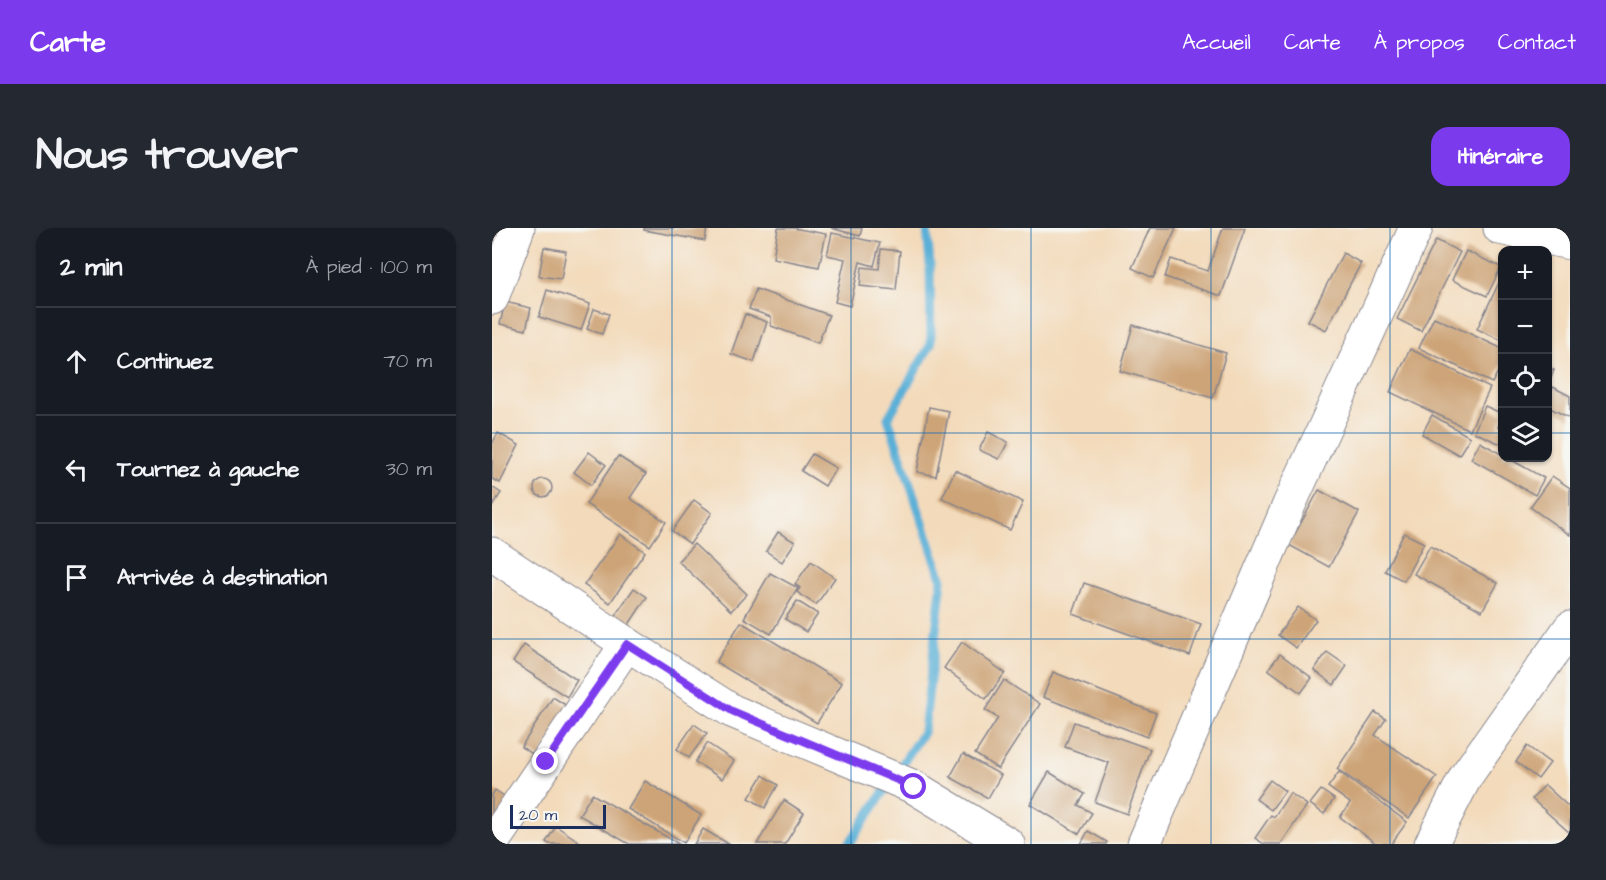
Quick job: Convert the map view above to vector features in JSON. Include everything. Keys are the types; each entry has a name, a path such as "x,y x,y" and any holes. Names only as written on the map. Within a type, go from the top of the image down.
{"street":[{"path":"492,298 518,228"},
{"path":"1144,844 1289,505 1416,228"},
{"path":"1500,228 1570,243"},
{"path":"492,554 732,711 914,787 1008,844"},
{"path":"1431,844 1466,776 1570,628"},
{"path":"492,843 627,644"}],"building":[{"path":"644,228 707,228 705,241 644,230"},
{"path":"778,228 793,228 826,234 819,267 773,258"},
{"path":"831,228 862,228 860,236"},
{"path":"1150,228 1176,228 1153,278 1132,268"},
{"path":"1223,228 1245,228 1221,296 1165,277 1171,259 1208,271"},
{"path":"832,233 880,243 874,266 860,262 850,306 835,302 845,259 827,255"},
{"path":"1436,240 1460,252 1421,331 1397,319"},
{"path":"544,247 566,251 561,279 539,276"},
{"path":"881,249 900,251 896,290 860,286 862,267 879,269"},
{"path":"1466,251 1498,266 1498,273 1487,296 1452,280"},
{"path":"1343,253 1361,263 1326,330 1308,321"},
{"path":"1498,285 1498,339 1477,329"},
{"path":"756,289 829,315 818,343 771,326 771,317 749,309"},
{"path":"547,290 590,304 581,330 539,317"},
{"path":"505,302 531,308 526,330 500,324"},
{"path":"594,309 609,314 602,334 587,329"},
{"path":"745,314 767,322 754,362 731,354"},
{"path":"1434,317 1498,347 1498,372 1492,383 1419,348"},
{"path":"1133,325 1226,353 1213,398 1120,371"},
{"path":"1410,349 1490,388 1470,430 1390,392"},
{"path":"1553,387 1570,396 1570,418 1552,409"},
{"path":"1485,406 1498,412 1498,443 1474,432"},
{"path":"929,407 949,411 936,476 917,472"},
{"path":"1432,415 1470,437 1459,455 1422,434"},
{"path":"988,432 1008,442 999,459 979,450"},
{"path":"498,433 519,445 500,483 492,479 492,444"},
{"path":"1480,442 1498,452 1498,462 1515,462 1544,478 1535,495 1471,459"},
{"path":"589,452 606,465 591,485 574,472"},
{"path":"812,454 836,468 825,486 801,471"},
{"path":"618,456 646,474 630,498 666,522 650,546 586,504"},
{"path":"955,470 1023,502 1010,530 942,498"},
{"path":"1552,476 1570,488 1570,535 1530,507"},
{"path":"539,479 547,479 552,484 550,495 539,497 534,492 534,484"},
{"path":"492,487 501,493 492,507"},
{"path":"1319,490 1359,512 1329,567 1289,545"},
{"path":"694,500 712,513 690,544 672,531"},
{"path":"778,532 795,542 782,562 766,551"},
{"path":"1404,533 1424,543 1404,581 1385,571"},
{"path":"620,534 645,552 610,603 584,585"},
{"path":"694,544 747,594 731,611 678,561"},
{"path":"1430,546 1498,583 1482,611 1414,574"},
{"path":"811,561 835,578 816,605 797,592 800,588 795,584"},
{"path":"770,573 798,588 771,634 744,618"},
{"path":"1084,583 1201,624 1190,656 1073,614"},
{"path":"634,588 647,597 628,626 614,617"},
{"path":"797,601 818,614 806,632 785,619"},
{"path":"1298,607 1316,620 1296,648 1278,635"},
{"path":"741,622 842,683 817,723 716,662"},
{"path":"962,642 1005,673 986,699 944,668"},
{"path":"524,645 577,680 567,697 513,662"},
{"path":"1327,652 1347,666 1334,685 1314,670"},
{"path":"1280,654 1312,678 1301,693 1268,669"},
{"path":"1053,672 1156,713 1147,737 1043,697"},
{"path":"1004,680 1040,704 998,769 975,754 998,718 985,710"},
{"path":"553,697 570,708 539,758 521,747"},
{"path":"1375,712 1386,719 1375,735 1437,777 1409,818 1337,769"},
{"path":"1074,722 1150,749 1127,814 1095,802 1109,763 1065,747"},
{"path":"694,724 707,733 689,758 677,749"},
{"path":"707,743 734,761 722,779 695,762"},
{"path":"1527,746 1550,763 1538,779 1516,762"},
{"path":"963,754 1001,775 988,798 950,777"},
{"path":"1049,772 1085,794 1078,805 1092,813 1079,834 1030,804"},
{"path":"1339,772 1407,822 1391,844 1377,844 1340,817 1350,803 1328,787"},
{"path":"763,775 778,785 765,808 749,798"},
{"path":"1270,780 1285,791 1271,810 1256,799"},
{"path":"645,781 701,815 684,843 628,809"},
{"path":"1545,785 1570,808 1570,833 1532,799"},
{"path":"495,790 513,802 492,833 492,795"},
{"path":"1321,790 1334,799 1324,814 1310,804"},
{"path":"1290,793 1307,805 1281,844 1264,844 1255,838 1271,815 1274,817"},
{"path":"592,794 679,844 629,844 579,815"},
{"path":"784,800 804,813 785,844 757,844"},
{"path":"556,826 580,842 579,844 549,844 546,842"},
{"path":"703,829 729,844 694,844"},
{"path":"1088,831 1107,842 1106,844 1081,844"}],"waterway":[{"path":"849,844 924,731 942,580 888,418 931,344 927,228"}],"route":[{"path":"546,762 627,644 732,711 914,787"}]}
